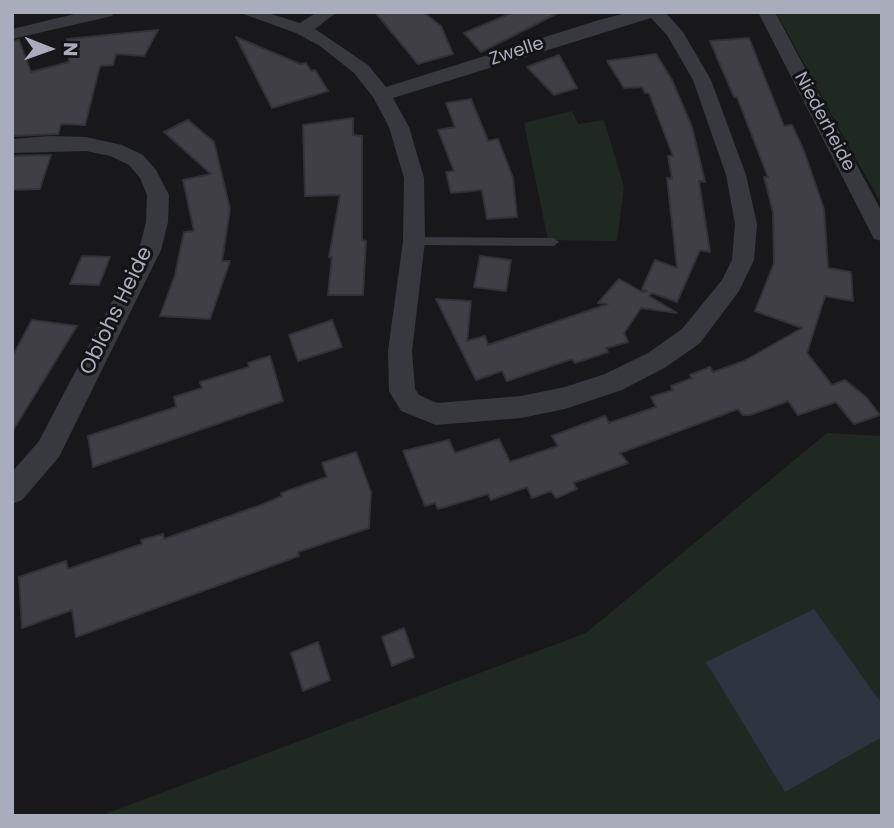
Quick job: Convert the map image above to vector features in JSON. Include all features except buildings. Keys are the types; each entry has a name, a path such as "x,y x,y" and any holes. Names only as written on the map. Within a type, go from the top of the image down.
{"street":[{"path":"12,34 106,12"},
{"path":"246,12 302,29 326,42 361,69 382,95 399,127 414,178 414,241 400,351 402,391 410,403 436,414 522,407 565,398 613,382 657,360 691,336 731,285 743,260 747,224 736,175 702,80 674,32 654,12"},
{"path":"302,29 329,12"},
{"name":"Zwelle","path":"382,95 605,23 654,12"},
{"name":"Niederheide","path":"766,12 882,233"},
{"name":"Oblohs Heide","path":"12,146 50,143 115,150 136,160 149,174 158,195 157,222 150,250 49,449 36,467 12,491"}],"lane":[{"path":"414,241 554,242"}],"shaded area":[{"path":"776,12 882,12 882,204 852,152"},
{"path":"572,111 578,124 604,120 624,187 617,241 548,240 524,123"},
{"path":"827,433 882,436 882,816 100,816 586,633"}],"water":[{"path":"814,609 882,704 882,737 785,792 706,662"}]}
